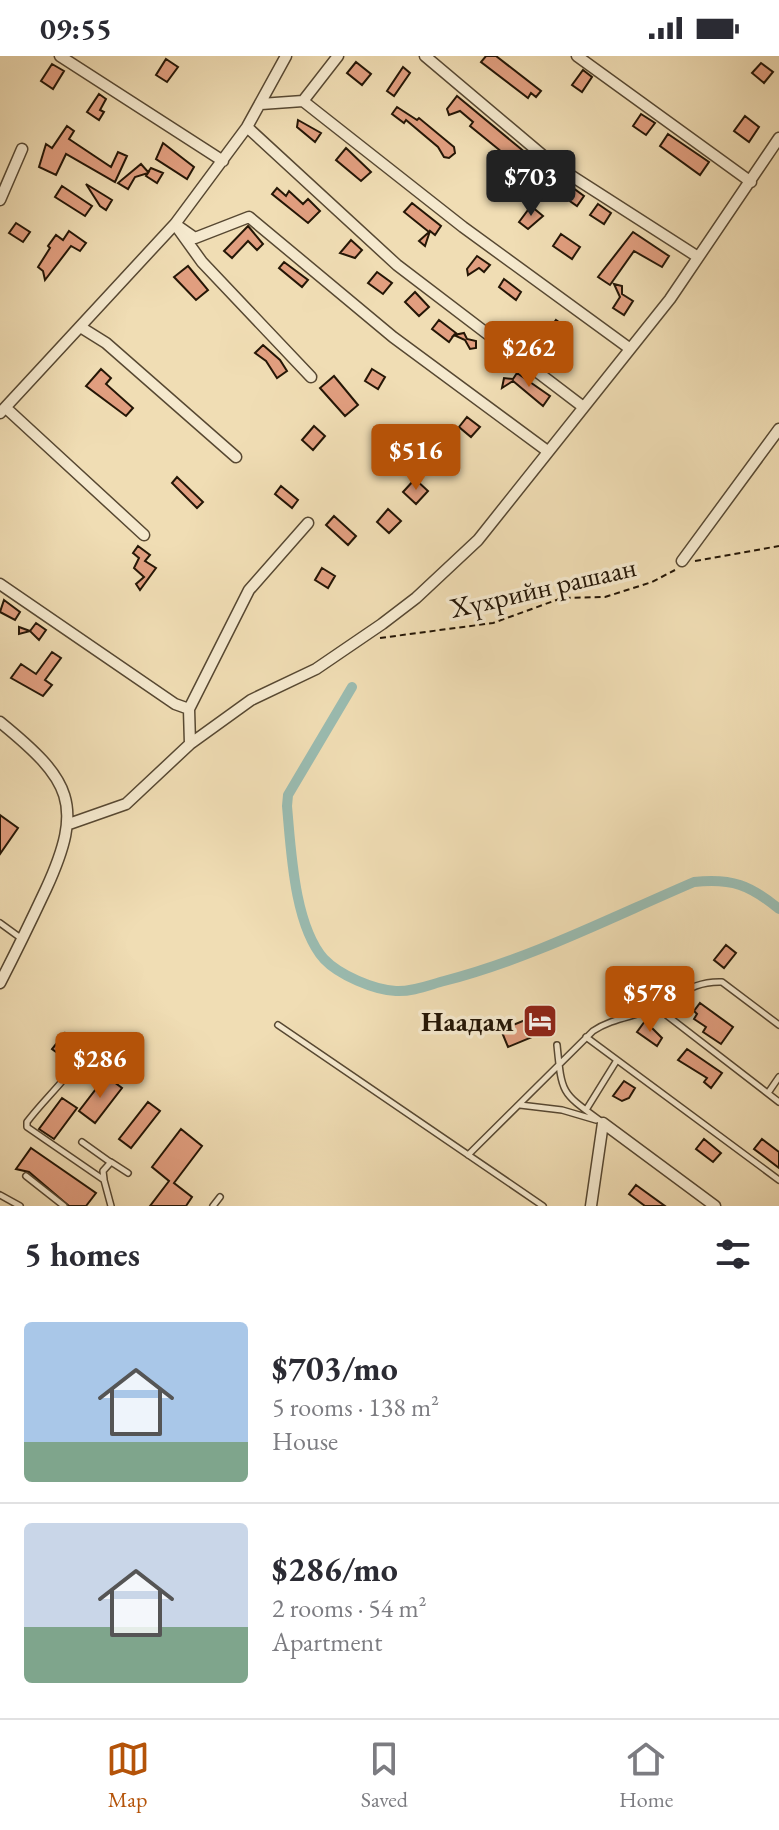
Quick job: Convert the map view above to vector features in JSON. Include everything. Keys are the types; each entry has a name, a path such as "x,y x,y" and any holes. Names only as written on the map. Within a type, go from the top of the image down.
{"street":[{"path":"60,56 223,161"},
{"path":"144,535 3,410 175,224 247,127 286,56"},
{"path":"303,101 338,56"},
{"path":"425,56 553,164 698,257"},
{"path":"577,56 751,182"},
{"path":"261,104 303,101 463,227 629,348"},
{"path":"247,127 397,265 582,406"},
{"path":"69,824 126,804 190,744 251,700 316,669 359,640 416,598 478,540 698,257 779,138"},
{"path":"0,200 22,149"},
{"path":"175,224 195,238 249,217 393,337 546,450"},
{"path":"175,224 202,262 311,377"},
{"path":"82,328 106,343 236,457"},
{"path":"685,564 779,429"},
{"path":"190,744 189,709 249,590 308,523"},
{"path":"0,584 175,704 189,709"},
{"path":"0,722 31,747 55,776 66,800 69,824 57,863 0,983"},
{"path":"591,1206 603,1123 715,1206"}],"lane":[{"path":"0,923 23,939"},
{"path":"468,1155 586,1037 616,1017 656,1007 689,986 722,982 779,1025"},
{"path":"656,1007 779,1102"},
{"path":"278,1025 543,1206"},
{"path":"586,1037 779,1180"},
{"path":"557,1045 563,1090 603,1123"},
{"path":"586,1110 617,1060"},
{"path":"76,1064 57,1090 47,1095 27,1122 27,1127 104,1180"},
{"path":"768,1093 779,1077"},
{"path":"519,1105 562,1110 603,1123"},
{"path":"82,1142 128,1173"},
{"path":"111,1162 103,1171 111,1206"},
{"path":"26,1176 64,1206"},
{"path":"0,1195 20,1206"},
{"path":"213,1206 220,1197"}],"path":[{"name":"Хүхрийн рашаан","path":"359,640 493,623 562,598 605,597 652,582 685,564 779,546"}],"building":[{"path":"486,56 496,56 541,91 536,97 531,93 528,98 481,62"},
{"path":"166,59 178,67 167,82 156,75"},
{"path":"356,62 371,74 362,85 347,73"},
{"path":"761,63 773,72 764,83 752,73"},
{"path":"52,64 64,71 53,89 41,81"},
{"path":"403,67 410,73 394,96 387,91"},
{"path":"583,70 592,77 582,92 572,85"},
{"path":"99,94 106,99 99,120 87,112"},
{"path":"457,96 544,168 536,178 511,154 508,157 470,126 473,122 460,111 449,115 447,109"},
{"path":"397,107 417,120 419,118 454,147 455,153 449,158 444,157 438,147 406,120 404,123 392,114"},
{"path":"641,114 655,123 646,135 633,126"},
{"path":"745,116 759,127 749,142 734,131"},
{"path":"298,120 321,133 315,142 297,127"},
{"path":"67,126 74,131 69,139 111,167 118,152 127,156 115,182 66,154 56,175 39,167 46,144 52,148"},
{"path":"668,134 709,162 700,175 660,146"},
{"path":"163,143 194,167 187,179 156,159"},
{"path":"346,148 371,172 361,181 336,160"},
{"path":"141,164 148,172 151,168 163,173 157,183 146,176 148,173 135,177 128,189 118,183"},
{"path":"558,177 584,196 577,206 551,188"},
{"path":"86,184 112,200 106,210 100,206"},
{"path":"62,186 92,206 85,216 55,197"},
{"path":"277,188 286,196 289,191 303,204 308,199 320,211 308,223 272,194"},
{"path":"412,203 441,226 435,235 430,231 425,246 419,241 429,232 404,212"},
{"path":"598,204 611,213 604,224 590,215"},
{"path":"531,206 543,216 528,229 519,222"},
{"path":"16,223 30,232 23,242 9,233"},
{"path":"248,226 263,244 257,250 248,241 232,258 224,251"},
{"path":"69,231 86,243 80,251 71,246 45,280 43,271 38,267 50,248 48,246 56,235 63,240"},
{"path":"633,232 669,256 662,267 634,251 610,285 598,277"},
{"path":"561,234 580,247 572,259 553,246"},
{"path":"351,240 362,250 355,258 340,253"},
{"path":"477,256 490,265 484,272 479,268 468,275 467,269"},
{"path":"284,262 308,280 302,287 279,268"},
{"path":"188,266 208,290 196,300 174,277"},
{"path":"377,272 392,283 383,294 368,283"},
{"path":"504,279 521,292 516,300 499,287"},
{"path":"614,284 622,286 622,294 633,301 624,315 613,308 620,297"},
{"path":"415,292 429,307 419,316 405,302"},
{"path":"439,320 456,333 449,342 432,329"},
{"path":"556,320 569,329 560,340 548,331"},
{"path":"464,333 467,339 476,341 476,348 470,349 465,340 454,335"},
{"path":"263,345 287,371 277,378 266,361 255,353"},
{"path":"101,369 111,378 106,384 133,408 126,416 86,386"},
{"path":"372,369 385,377 378,389 365,381"},
{"path":"517,373 550,396 543,406 513,381 502,388 504,378 513,379"},
{"path":"334,376 358,405 345,416 320,388"},
{"path":"467,417 480,427 471,437 459,427"},
{"path":"314,426 325,436 313,450 302,440"},
{"path":"177,477 203,502 197,508 172,483"},
{"path":"415,479 428,491 416,504 403,492"},
{"path":"281,486 298,500 292,508 275,494"},
{"path":"388,509 401,521 389,533 377,522"},
{"path":"334,516 356,536 348,545 326,525"},
{"path":"138,546 150,555 145,561 156,568 140,590 136,584 144,577 134,568 139,558 133,553"},
{"path":"322,568 335,576 328,588 315,580"},
{"path":"4,600 20,612 15,620 0,612"},
{"path":"36,623 46,630 39,640 30,631"},
{"path":"52,652 61,658 45,680 52,685 43,696 11,678 21,664 36,674"},
{"path":"0,815 18,828 0,854"},
{"path":"726,945 736,953 724,968 714,960"},
{"path":"700,1003 733,1027 721,1044 703,1032 706,1027 694,1019 697,1014 694,1011"},
{"path":"547,1011 554,1028 508,1047 501,1030"},
{"path":"645,1021 662,1038 657,1046 637,1032"},
{"path":"65,1033 73,1040 60,1055 52,1049"},
{"path":"687,1049 722,1073 711,1088 704,1082 707,1078 678,1060"},
{"path":"106,1076 122,1088 95,1123 79,1111"},
{"path":"624,1081 635,1088 629,1098 622,1101 613,1096"},
{"path":"62,1098 77,1108 54,1139 39,1129"},
{"path":"148,1102 160,1111 131,1148 119,1139"},
{"path":"181,1129 202,1146 174,1183 192,1197 186,1206 150,1206 169,1181 152,1167"},
{"path":"704,1139 721,1153 713,1162 696,1149"},
{"path":"762,1139 779,1152 779,1168 754,1149"},
{"path":"31,1148 96,1193 86,1206 69,1206 29,1172 16,1169"},
{"path":"636,1185 665,1206 645,1206 629,1194"}],"waterway":[{"path":"352,687 288,795 287,806 296,886 306,927 324,959 348,976 387,990 420,988 508,961 694,882 719,881 740,885 779,909"}],"place":[{"name":"Наадам","path":"540,1021"}]}
